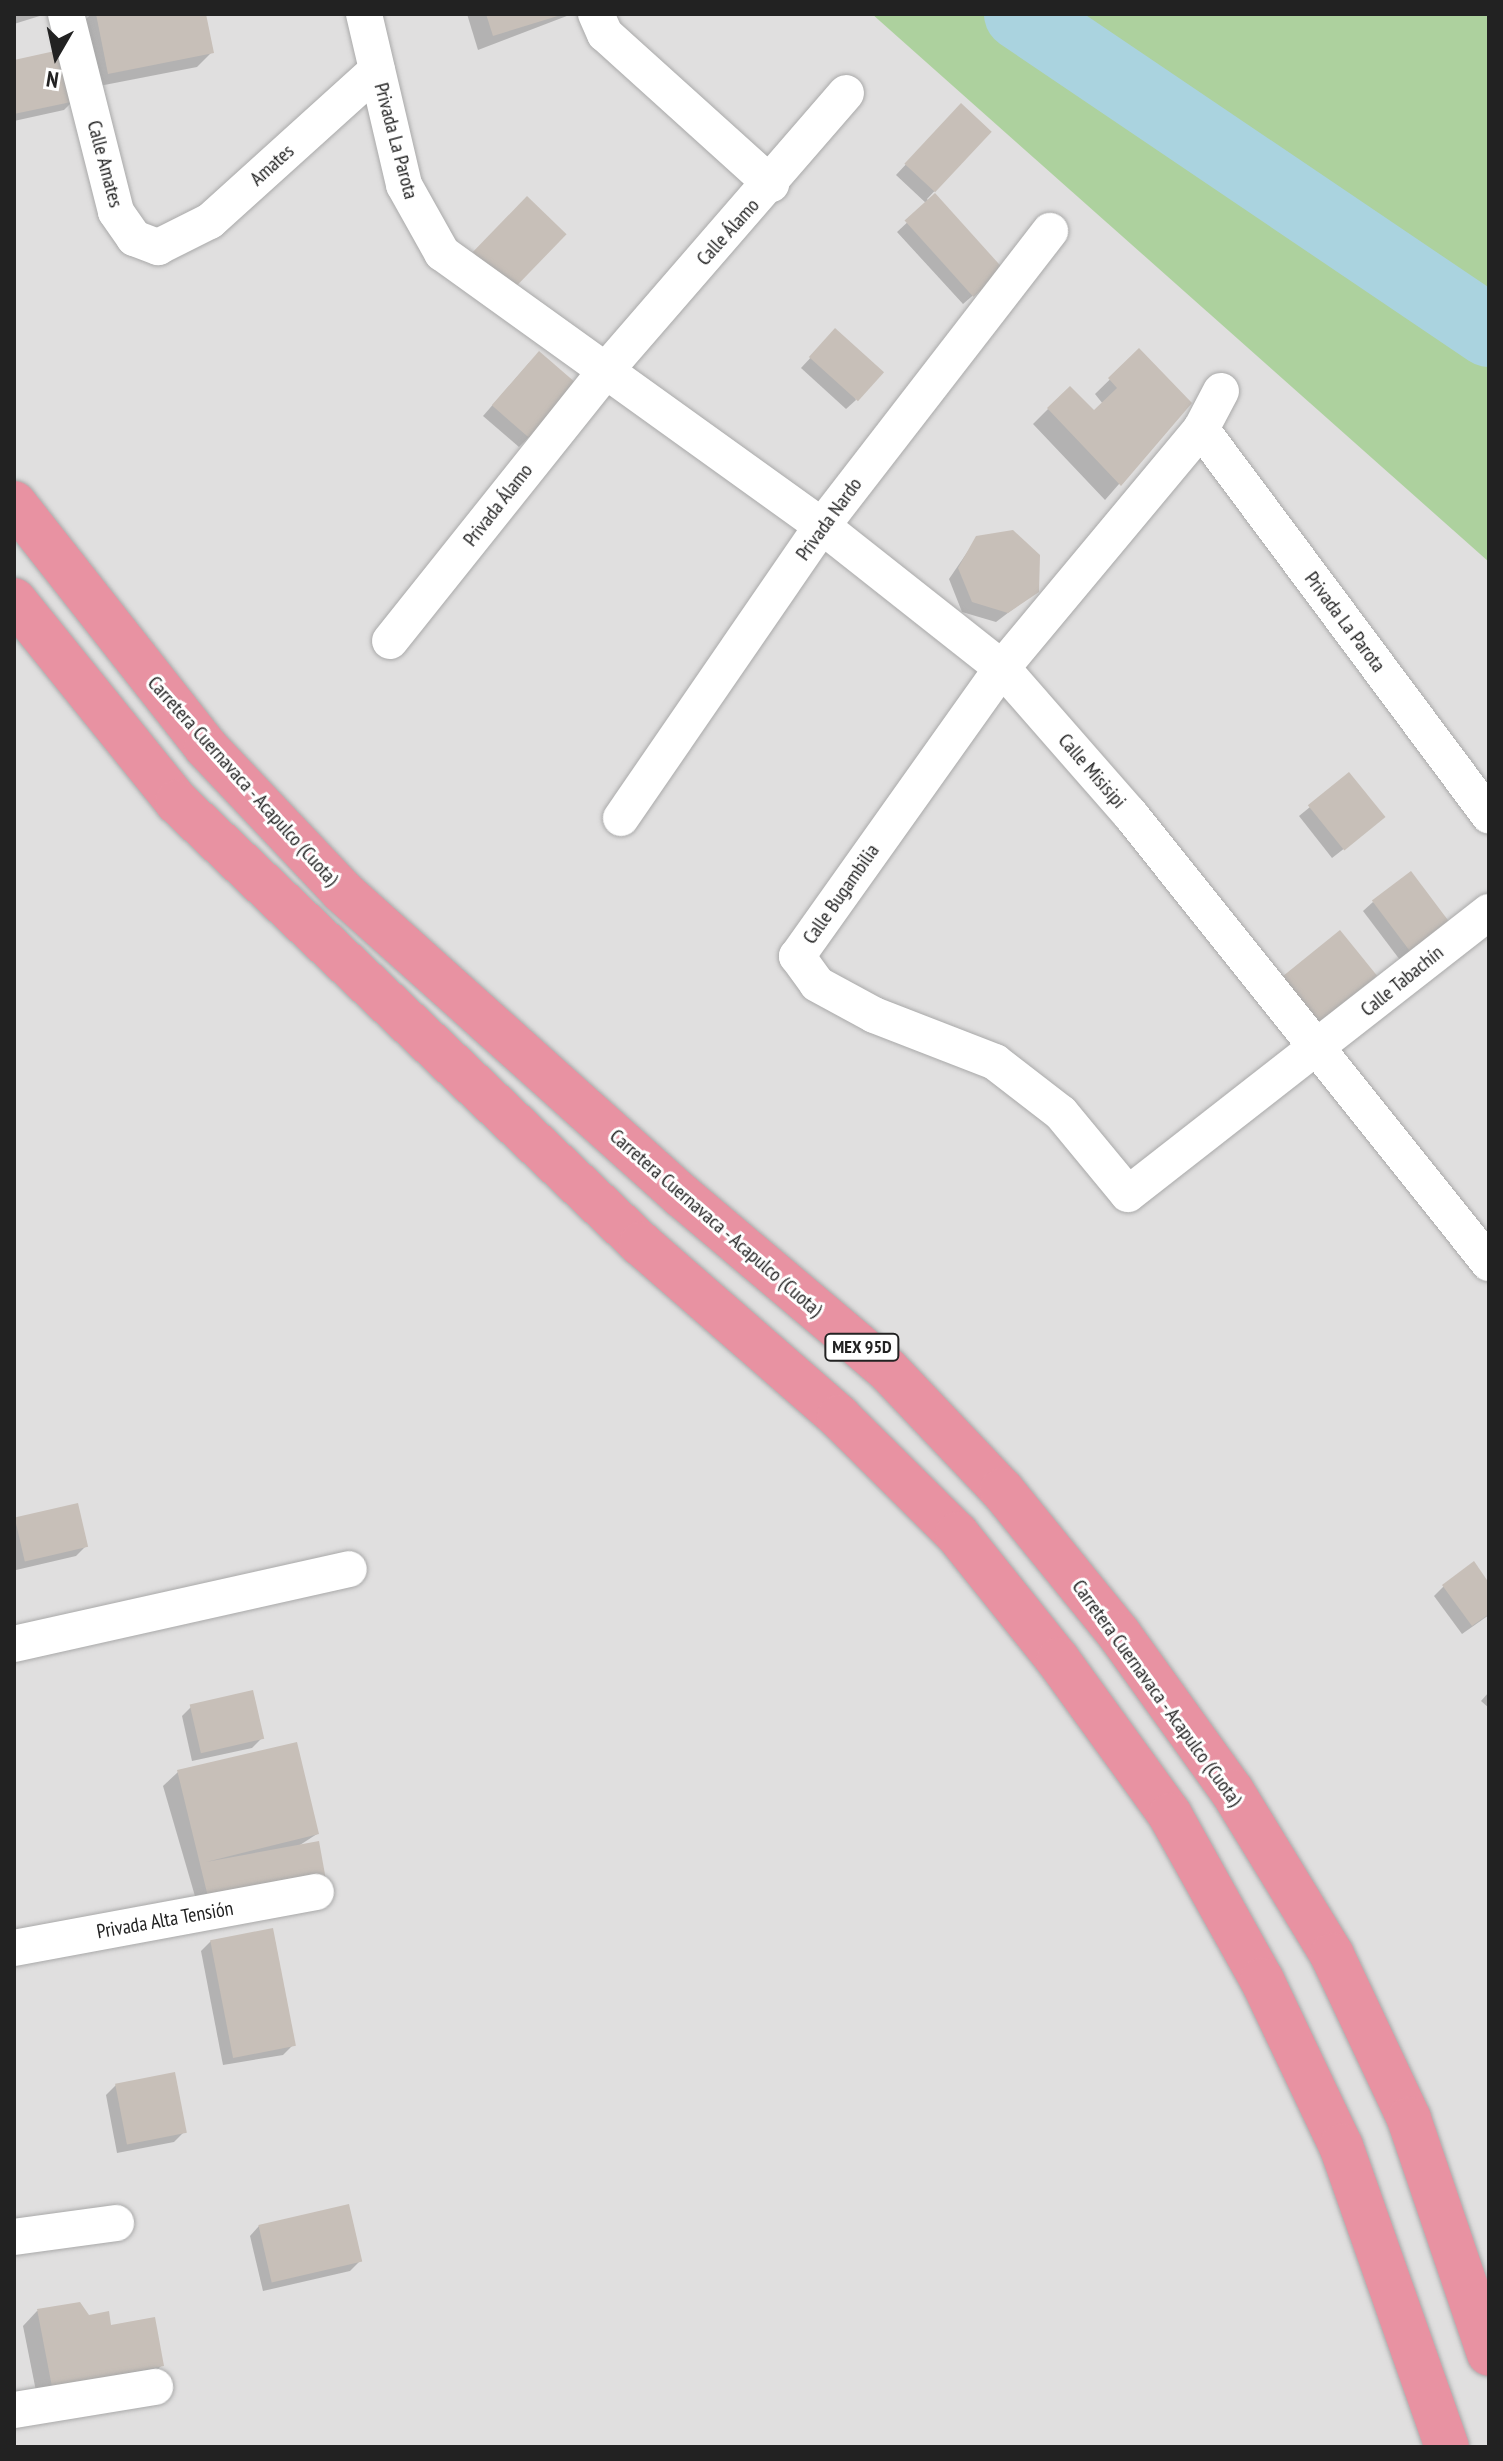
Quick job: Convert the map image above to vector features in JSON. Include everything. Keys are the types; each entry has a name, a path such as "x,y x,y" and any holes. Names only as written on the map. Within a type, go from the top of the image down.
{"highway":[{"name":"Carretera Cuernavaca - Acapulco (Cuota)","path":"14,503 206,747 342,891 682,1196 887,1369 1002,1490 1119,1634 1232,1791 1332,1955 1409,2119 1489,2354"},
{"path":"14,600 177,802 618,1222 839,1417 957,1534 1058,1660 1170,1815 1262,1980 1341,2146 1447,2447"}],"street":[{"name":"Calle Amates","path":"66,14 116,212 134,238 158,247"},
{"name":"Privada La Parota","path":"364,14 404,185 432,241 607,369"},
{"path":"596,14 605,34 771,184"},
{"name":"Amates","path":"158,247 183,241 210,221 377,70"},
{"name":"Calle Álamo","path":"607,369 771,184 846,93"},
{"name":"Privada Nardo","path":"621,818 822,526 1050,231"},
{"name":"Calle Misisipi","path":"607,369 822,526 1002,668 1130,814 1314,1051 1489,1263"},
{"name":"Privada Álamo","path":"390,641 607,369"},
{"name":"Calle Bugambilia","path":"1221,391 1201,429 1002,668 797,956 817,984 874,1015 995,1062 1061,1113 1128,1194 1314,1051"},
{"name":"Privada La Parota","path":"1201,429 1489,816"},
{"name":"Calle Tabachín","path":"1314,1051 1489,912"},
{"path":"14,1644 349,1569"},
{"name":"Privada Alta Tensión","path":"14,1948 316,1892"},
{"path":"14,2237 116,2223"},
{"path":"14,2410 155,2387"}],"shaded area":[{"path":"14,14 872,14 1489,533 1489,2447 14,2447"}],"green space":[{"path":"872,14 1489,14 1489,562"}],"building":[{"path":"96,14 206,14 214,53 108,74"},
{"path":"486,14 561,14 561,15 493,36"},
{"path":"64,49 76,101 14,114 14,60"},
{"path":"961,103 992,132 935,192 904,164"},
{"path":"935,193 1004,270 973,297 905,220"},
{"path":"527,196 567,234 512,290 473,252"},
{"path":"835,328 884,372 858,401 809,357"},
{"path":"1139,348 1192,403 1121,486 1047,408 1070,386 1094,410 1117,388 1108,378"},
{"path":"539,351 578,385 531,439 492,405"},
{"path":"1013,530 1040,555 1039,592 1008,613 972,602 958,568 976,536"},
{"path":"1349,772 1386,817 1344,850 1308,805"},
{"path":"1411,871 1450,923 1411,952 1372,900"},
{"path":"1340,930 1377,976 1317,1025 1279,979"},
{"path":"78,1503 88,1547 25,1561 15,1518"},
{"path":"1474,1561 1489,1583 1489,1614 1472,1626 1442,1585"},
{"path":"253,1690 264,1739 201,1753 190,1705"},
{"path":"297,1742 319,1834 206,1862 319,1841 326,1880 209,1901 177,1770"},
{"path":"273,1928 296,2046 233,2058 210,1940"},
{"path":"175,2072 187,2133 127,2145 115,2084"},
{"path":"349,2204 362,2261 272,2282 258,2225"},
{"path":"80,2302 89,2315 109,2311 111,2325 155,2317 164,2366 52,2387 37,2309"}],"waterway":[{"path":"1020,14 1489,331"}]}
